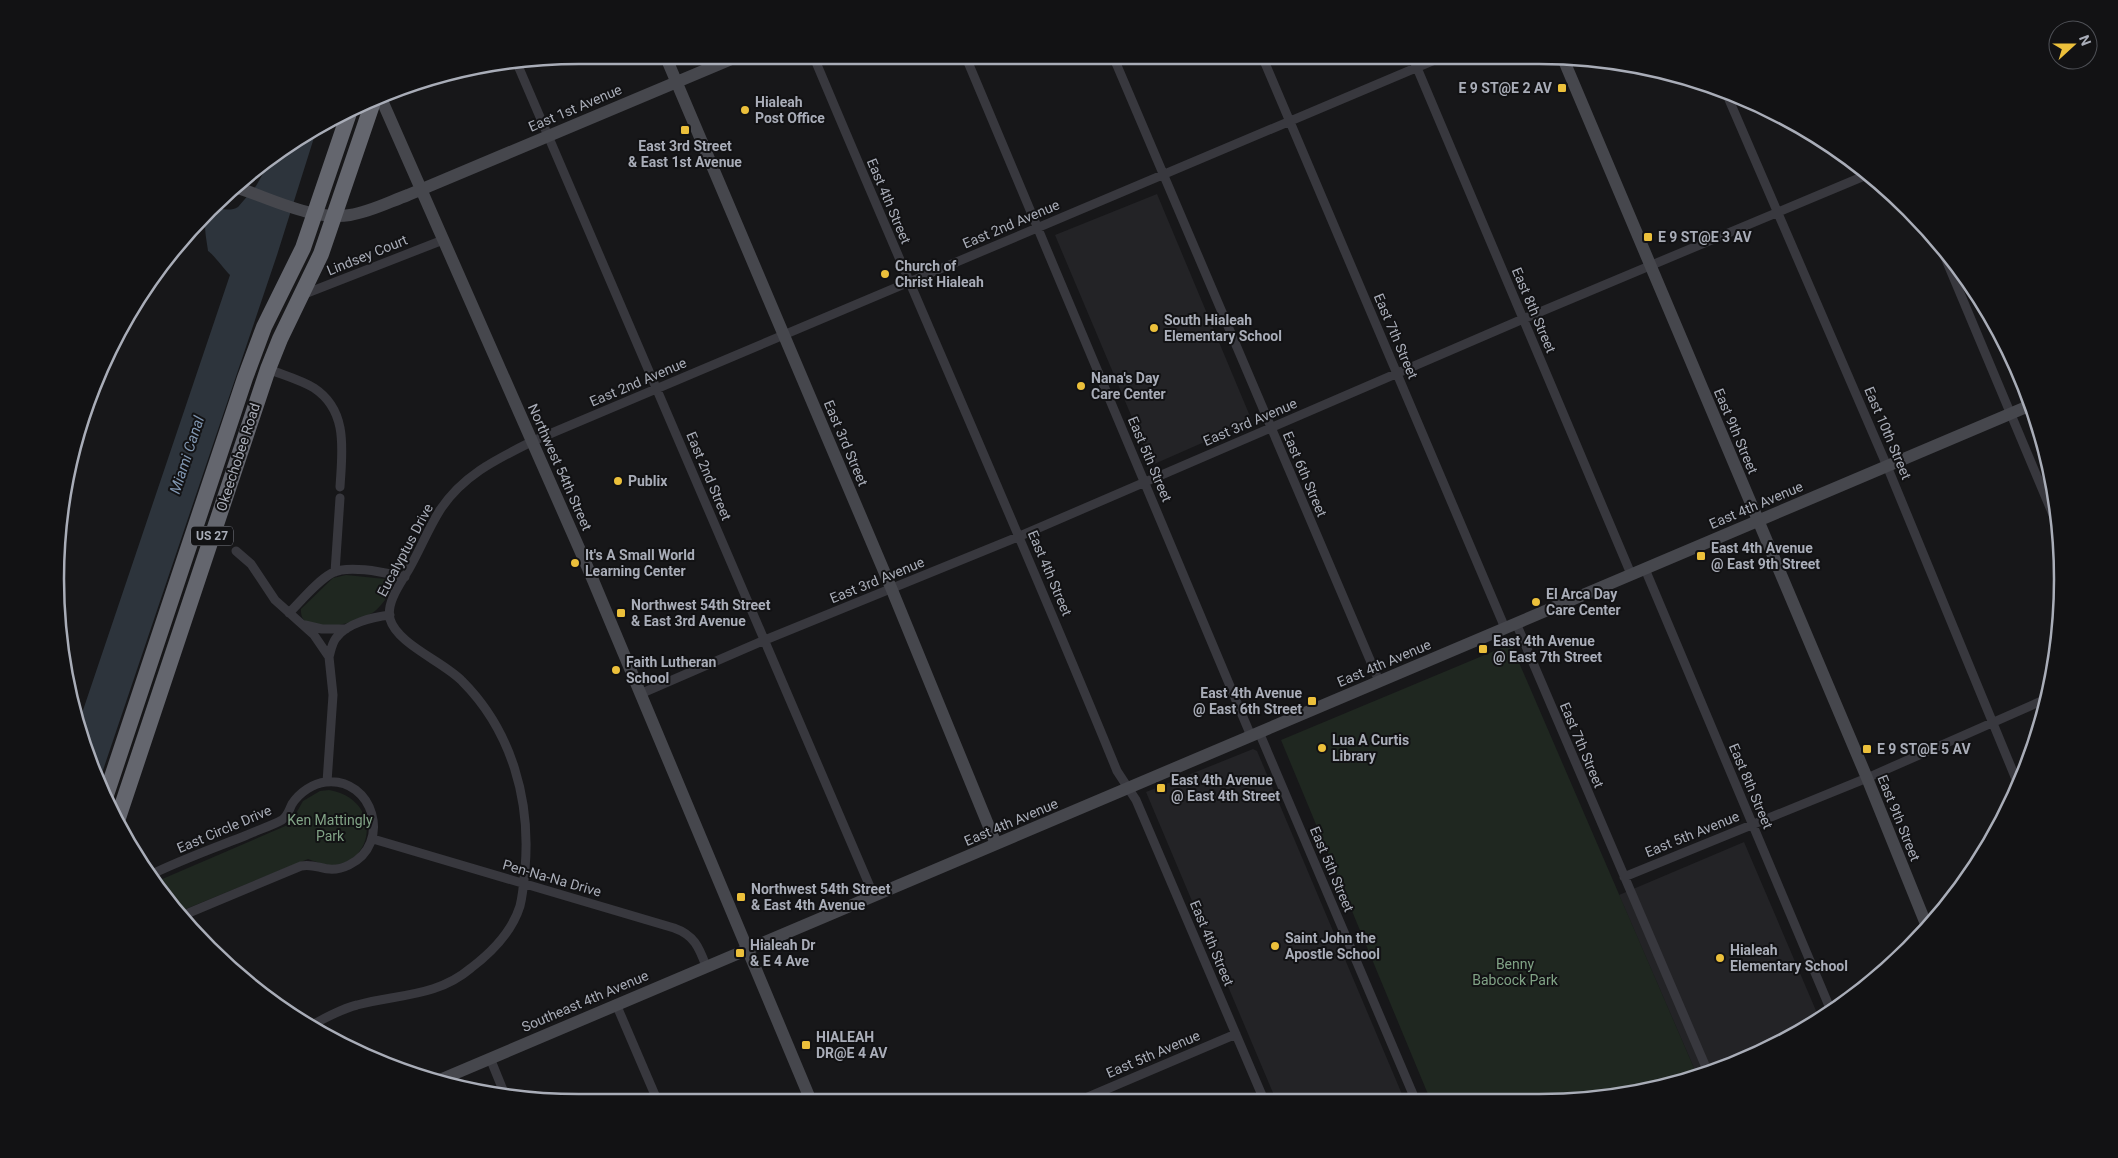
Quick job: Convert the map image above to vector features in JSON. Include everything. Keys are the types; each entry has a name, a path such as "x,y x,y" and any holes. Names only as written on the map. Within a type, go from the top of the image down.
{"highway":[{"name":"Okeechobee Road","path":"120,812 268,369 320,256 371,108"},
{"name":"Okeechobee Road","path":"108,788 245,378 264,327 303,248 347,119"}],"main road":[{"name":"East 3rd Street","path":"670,64 783,336 892,590 996,844"},
{"name":"East 1st Avenue","path":"242,189 316,213 335,215 356,214 421,190 719,64"},
{"name":"East 9th Street","path":"1566,65 1867,778 1925,920"},
{"name":"Northwest 54th Street","path":"383,103 533,441 808,1094"},
{"name":"East 4th Avenue","path":"748,948 2025,407"},
{"name":"Southeast 4th Avenue","path":"446,1077 748,948"}],"street":[{"name":"East 4th Street","path":"817,64 909,283 1020,536 1117,770 1136,800 1261,1094"},
{"name":"East 5th Street","path":"969,64 1144,483 1413,1094"},
{"name":"East 6th Street","path":"1116,64 1379,681"},
{"name":"East 7th Street","path":"1265,64 1397,374 1624,877 1706,1067"},
{"name":"East 8th Street","path":"1416,64 1631,574"},
{"name":"East 2nd Avenue","path":"533,441 1424,64"},
{"name":"East 2nd Street","path":"519,68 874,896"},
{"name":"East 10th Street","path":"1729,100 1887,466 2015,776"},
{"name":"East 3rd Avenue","path":"640,694 765,640 892,590 1020,536 1523,319 1861,177"},
{"name":"Lindsey Court","path":"301,296 444,240"},
{"path":"1948,265 2049,506"},
{"path":"268,369 313,388 321,394 332,408 340,424 343,437 340,487"},
{"name":"Eucalyptus Drive","path":"329,657 334,640 348,629 374,618 390,615 391,603 440,511 457,489 474,473 492,461 533,441"},
{"path":"335,572 340,498"},
{"name":"Eucalyptus Drive","path":"236,552 251,564 275,600 317,639 329,657"},
{"name":"East 8th Street","path":"1645,568 1828,1005"},
{"path":"289,613 328,575 335,572 352,569 405,577"},
{"path":"317,1023 349,1007 418,994 452,982 480,961 505,934 520,906 524,885 525,808 517,775 501,734 480,702 462,681 404,638 395,628 390,615"},
{"name":"Eucalyptus Drive","path":"302,624 322,629 348,629"},
{"path":"187,914 301,866 307,864 329,870 347,866 366,852 373,839 374,821 364,799 349,786 327,782 333,696 329,657"},
{"name":"East 5th Avenue","path":"1624,877 1867,778 2039,703"},
{"name":"East Circle Drive","path":"156,873 278,822 285,817 293,803 302,793 314,786 327,782"},
{"name":"Pen-Na-Na Drive","path":"373,839 680,930 695,940 706,966"},
{"path":"616,1004 655,1094"},
{"name":"East 5th Avenue","path":"1095,1094 1236,1034"},
{"path":"490,1058 503,1088"}],"shaded area":[{"name":"South Hialeah Elementary School","path":"1157,194 1252,421 1152,465 1055,235"},
{"name":"Saint John the Apostle School","path":"1253,749 1257,751 1402,1094 1273,1094 1146,792"},
{"name":"Hialeah Elementary School","path":"1744,842 1817,1012 1767,1041 1695,1070 1619,895"}],"green space":[{"path":"346,575 385,579 390,583 391,589 382,604 375,611 357,620 345,624 320,627 310,624 303,619 301,609 333,578"},
{"name":"Benny Babcock Park","path":"1511,644 1695,1070 1640,1084 1573,1093 1428,1094 1281,740"},
{"name":"Ken Mattingly Park","path":"329,790 346,795 357,805 364,816 367,829 365,842 359,853 348,861 331,865 321,864 308,859 184,910 161,880 290,824 303,801 320,791"}],"water":[{"name":"Miami Canal","path":"314,137 277,255 102,773 82,714 230,275 208,251 205,225 221,209 238,207 256,186 265,170"}],"place":[{"name":"E 9 ST@E 2 AV","path":"1562,88"},
{"name":"Hialeah Post Office","path":"745,110"},
{"name":"East 3rd Street & East 1st Avenue","path":"685,130"},
{"name":"E 9 ST@E 3 AV","path":"1648,237"},
{"name":"Church of Christ Hialeah","path":"885,274"},
{"name":"South Hialeah Elementary School","path":"1154,328"},
{"name":"Nana's Day Care Center","path":"1081,386"},
{"name":"Publix","path":"618,481"},
{"name":"East 4th Avenue @ East 9th Street","path":"1701,556"},
{"name":"It's A Small World Learning Center","path":"575,563"},
{"name":"El Arca Day Care Center","path":"1536,602"},
{"name":"Northwest 54th Street & East 3rd Avenue","path":"621,613"},
{"name":"East 4th Avenue @ East 7th Street","path":"1483,649"},
{"name":"Faith Lutheran School","path":"616,670"},
{"name":"East 4th Avenue @ East 6th Street","path":"1312,701"},
{"name":"Lua A Curtis Library","path":"1322,748"},
{"name":"E 9 ST@E 5 AV","path":"1867,749"},
{"name":"East 4th Avenue @ East 4th Street","path":"1161,788"},
{"name":"Northwest 54th Street & East 4th Avenue","path":"741,897"},
{"name":"Saint John the Apostle School","path":"1275,946"},
{"name":"Hialeah Dr & E 4 Ave","path":"740,953"},
{"name":"Hialeah Elementary School","path":"1720,958"},
{"name":"HIALEAH DR@E 4 AV","path":"806,1045"}]}
